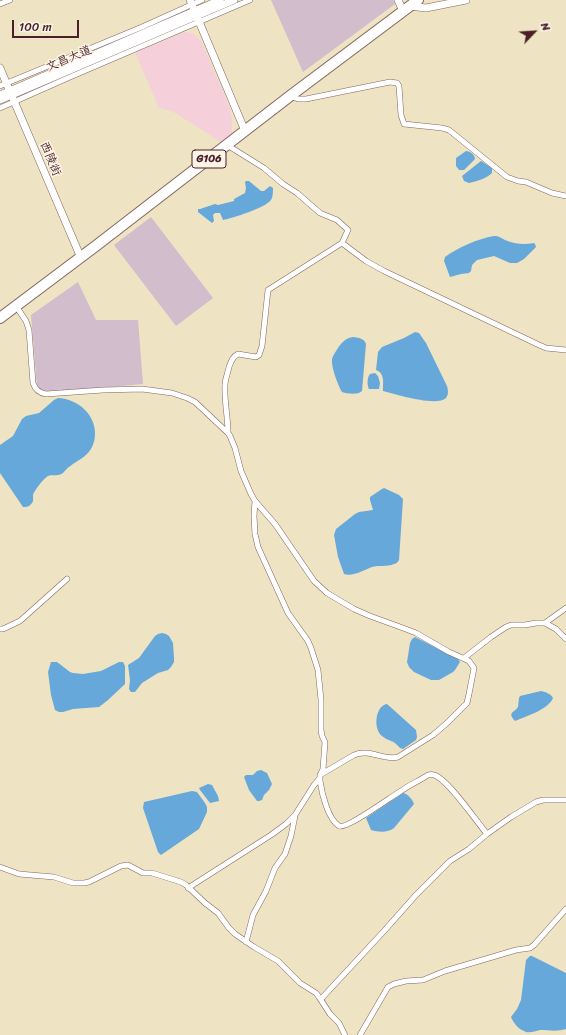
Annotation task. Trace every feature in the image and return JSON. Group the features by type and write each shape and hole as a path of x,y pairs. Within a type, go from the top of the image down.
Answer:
{"highway":[{"name":"G106","path":"0,318 410,6"}],"street":[{"path":"0,4 10,0"},
{"path":"194,11 202,0"},
{"name":"文昌大道","path":"0,95 220,0"},
{"name":"文昌大道","path":"194,11 234,0"},
{"path":"0,108 8,92 194,11 250,0"},
{"path":"398,0 410,6 426,8 466,0"},
{"path":"194,11 244,131"},
{"name":"西陵街","path":"0,68 8,92 80,258"},
{"path":"290,96 306,99 329,93 390,82 397,83 399,86 404,124 449,130 507,177 526,182 552,193 566,196"},
{"name":"文昌大道","path":"0,100 8,92"},
{"path":"227,145 264,168 320,213 337,220 348,230 342,243 268,290 262,346 259,355 256,357 238,354 235,355 226,378 225,390 228,432"},
{"path":"342,243 366,261 384,271 546,348 566,350"},
{"path":"16,306 28,326 34,383 35,387 41,393 142,389 162,391 187,398 195,402 228,432 234,444 243,478 255,501 275,524 314,581 327,592 354,609 410,630 471,663 474,668 467,703 433,735 398,757 392,758 364,753 354,755 320,777"},
{"path":"188,888 286,824 295,815 320,777 323,769 326,742 322,736 321,730 321,700 318,670 312,648 288,613 260,552 255,534 255,501"},
{"path":"0,629 20,621 67,578"},
{"path":"545,623 566,608"},
{"path":"464,658 508,626 545,623 556,629 566,639"},
{"path":"320,777 321,787 330,816 340,826 359,818 401,790 428,775 434,775 445,782 487,834"},
{"path":"321,999 444,866 475,845 487,834 511,817 536,802 543,800 566,800"},
{"path":"246,942 253,914 266,891 275,868 285,854 291,836 295,815"},
{"path":"0,867 19,874 54,877 73,883 84,883 126,864 143,873 152,873 181,882 204,903 218,913 235,934 278,961 300,984 316,993 328,1011 339,1023 345,1035"},
{"path":"360,1035 388,987 391,985 406,981 424,980 445,971 516,950 530,948 566,909"}],"shaded area":[{"path":"271,0 393,0 395,4 303,72"},
{"path":"185,32 194,34 201,41 230,108 232,119 232,138 224,144 172,111 159,108 135,52"},
{"path":"151,217 213,298 176,326 114,245"},
{"path":"78,282 96,320 138,320 143,384 44,393 37,387 31,315"}],"water":[{"path":"466,151 472,154 475,159 464,170 459,170 456,166 456,158"},
{"path":"481,161 492,168 492,173 484,178 469,183 464,181 462,176"},
{"path":"246,181 249,181 261,191 264,191 270,186 273,188 273,196 271,200 256,209 223,220 220,213 215,213 213,215 214,221 212,223 198,212 198,209 234,201 234,199 245,193"},
{"path":"494,236 515,243 534,243 536,247 524,259 517,263 510,263 494,256 477,260 472,265 469,273 450,277 444,261 445,257 468,244"},
{"path":"415,332 419,333 426,343 447,386 448,392 446,398 434,401 425,401 383,391 381,373 376,370 378,352 382,347"},
{"path":"353,337 363,339 366,344 362,391 353,394 342,392 335,376 332,359 341,344 346,339"},
{"path":"375,373 378,376 380,383 379,389 369,389 368,377 370,374"},
{"path":"58,398 73,401 82,407 92,420 95,438 91,449 87,454 68,467 63,473 59,475 49,475 46,477 34,493 32,503 23,507 0,473 0,445 13,436 22,419 26,416 39,413"},
{"path":"384,488 399,495 403,499 399,560 391,565 372,567 355,574 344,574 338,557 334,535 336,529 355,514 373,510 370,497"},
{"path":"162,633 169,636 173,643 174,662 168,670 158,673 142,683 135,692 131,692 129,689 130,680 128,665 139,658 155,636"},
{"path":"415,637 458,659 460,662 455,670 439,680 431,680 414,672 409,667 407,662 410,643"},
{"path":"51,662 57,662 70,672 83,674 101,671 119,662 123,662 125,666 125,684 99,707 73,709 59,712 55,710 51,695 48,672"},
{"path":"541,691 548,693 553,698 551,702 542,709 515,721 511,714 518,707 520,696"},
{"path":"387,704 416,730 416,740 403,749 382,736 377,728 376,723 378,713 383,706"},
{"path":"261,770 267,773 272,784 262,800 257,801 249,790 244,777 246,775 253,775 257,771"},
{"path":"208,784 212,785 219,801 210,803 200,790 199,788"},
{"path":"192,791 197,792 207,807 207,812 199,829 161,855 158,852 143,808 144,802"},
{"path":"403,793 410,797 414,804 394,828 383,832 371,830 366,818"},
{"path":"530,956 566,973 566,1029 556,1031 540,1030 526,1032 516,1025 511,1017 521,1000 526,960"}]}
